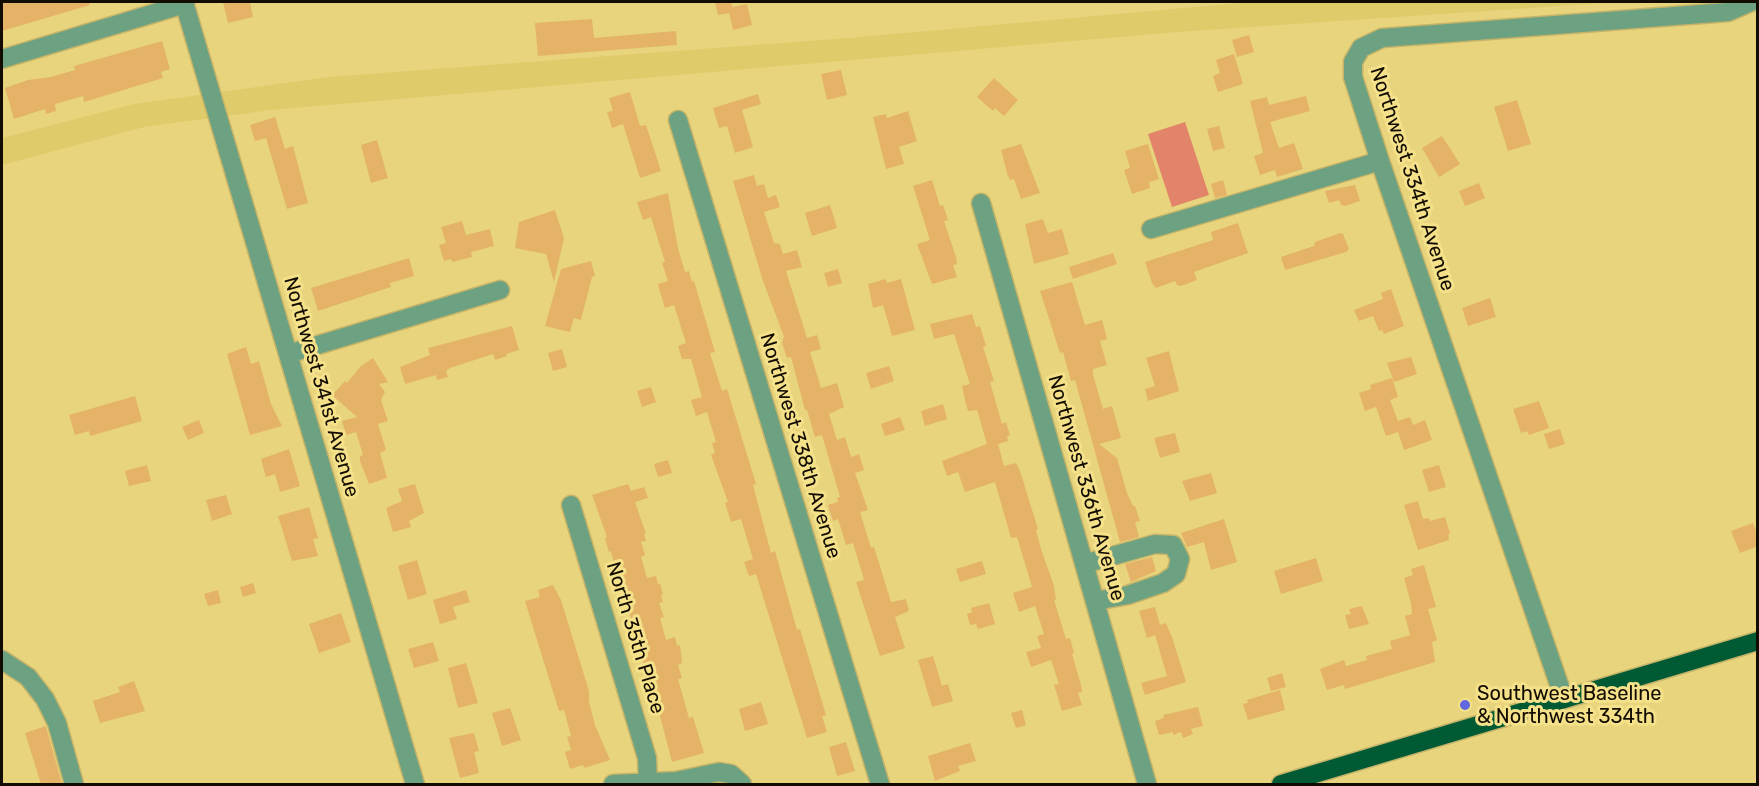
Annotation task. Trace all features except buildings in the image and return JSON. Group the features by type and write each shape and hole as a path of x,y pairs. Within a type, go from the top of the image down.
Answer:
{"highway":[{"path":"1281,784 1758,641"}],"street":[{"name":"Northwest 334th Avenue","path":"1564,699 1380,160 1352,69 1361,48 1382,38 1728,12 1750,2"},
{"path":"2,59 185,3"},
{"name":"Northwest 341st Avenue","path":"185,3 415,784"},
{"name":"Northwest 338th Avenue","path":"678,120 880,784"},
{"path":"1151,229 1380,160"},
{"name":"Northwest 336th Avenue","path":"981,203 1147,784"},
{"path":"288,354 500,290"},
{"name":"North 35th Place","path":"571,505 647,758 648,784"},
{"path":"1084,564 1155,544 1173,545 1180,559 1176,574 1163,583 1128,595 1095,601"},
{"path":"2,660 28,678 45,699 57,723 74,784"},
{"path":"613,784 648,784 687,780 719,772 731,774 742,784"}],"shaded area":[{"path":"1251,2 1618,2 1177,32 271,110 144,127 2,165 2,138 134,104 329,77 849,38"},
{"path":"1185,122 1209,195 1172,207 1148,134"}],"place":[{"name":"Southwest Baseline & Northwest 334th","path":"1465,705"}]}
